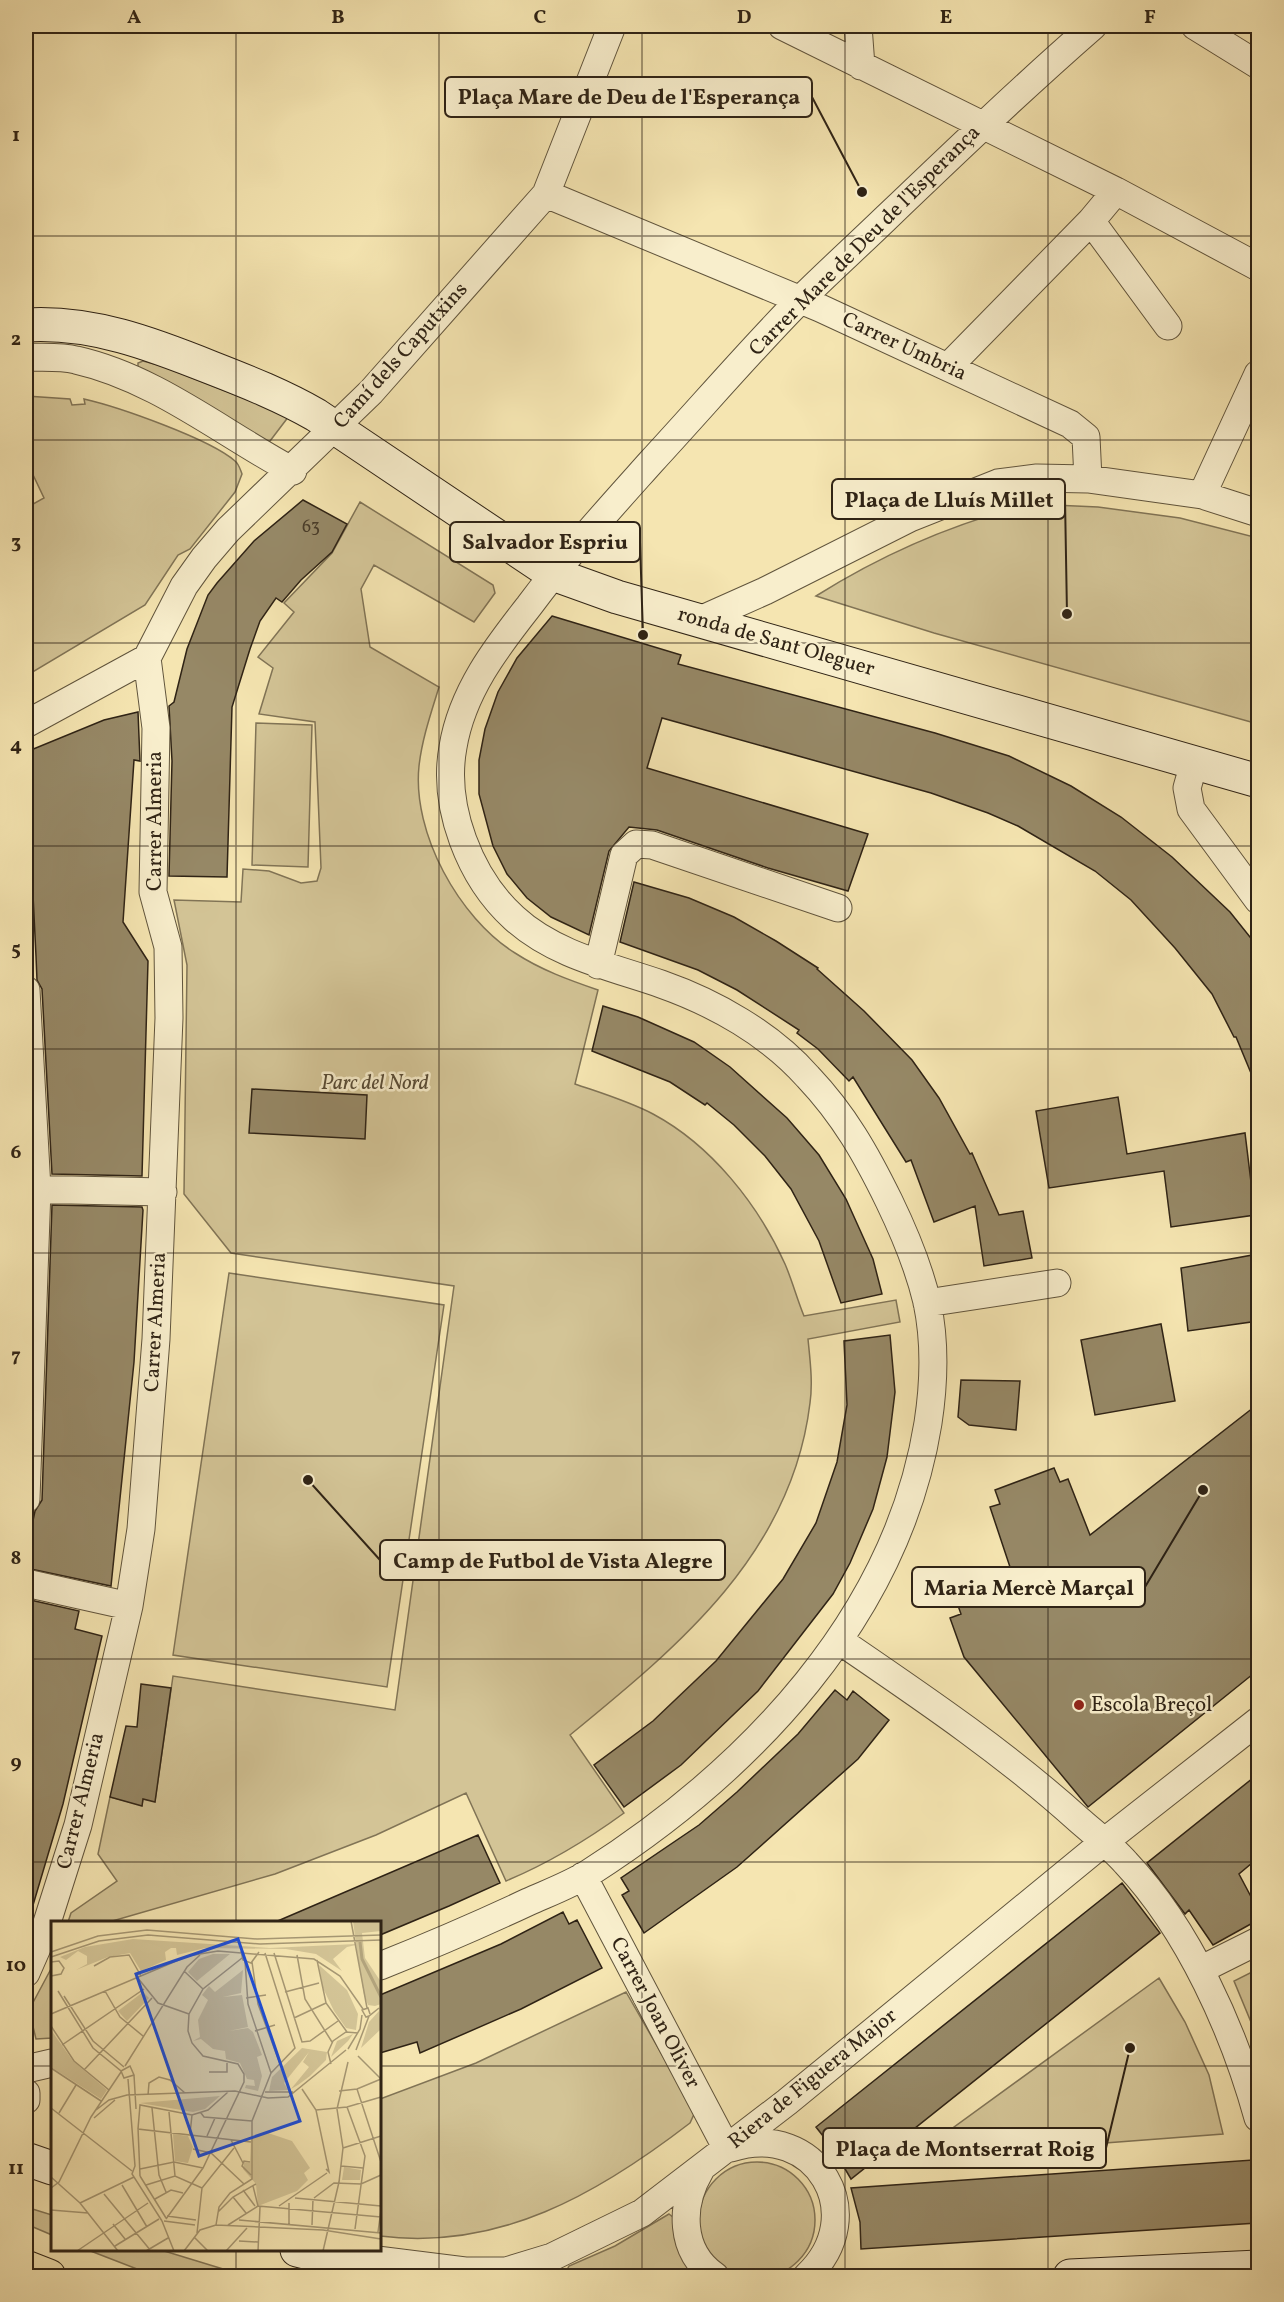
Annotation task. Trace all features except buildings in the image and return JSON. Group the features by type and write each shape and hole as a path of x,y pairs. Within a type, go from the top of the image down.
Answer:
{"highway":[{"path":"26,2267 49,2277"}],"street":[{"name":"Camí dels Caputxins","path":"147,658 184,586 204,558 228,531 293,471 371,392 546,194 612,26"},
{"path":"782,26 1116,191 1258,267"},
{"path":"858,26 861,66"},
{"name":"Carrer Mare de Deu de l'Esperança","path":"381,1966 472,1928 583,1876 702,1790 778,1716 840,1641 864,1602 898,1533 921,1462 931,1402 932,1369 927,1303 901,1226 871,1165 843,1117 802,1070 763,1037 718,1009 665,986 598,965 562,948 517,922 487,888 463,842 453,801 451,751 464,707 488,659 585,535 800,300 982,126 1093,26"},
{"path":"1195,26 1258,65"},
{"path":"948,367 1091,220 1116,191"},
{"name":"Carrer Umbria","path":"546,194 800,300 1071,424 1086,437 1088,480"},
{"path":"1091,220 1168,326"},
{"name":"ronda de Sant Oleguer","path":"26,325 113,332 159,347 279,394 553,574 617,597 1258,782"},
{"path":"26,357 75,360 139,382 169,396 293,471"},
{"path":"1202,495 1258,374"},
{"path":"700,620 765,591 910,518 998,483 1036,478 1088,480 1202,495 1258,513"},
{"path":"26,724 147,658"},
{"name":"Carrer Almeria","path":"26,1973 44,1932 78,1825 129,1606 141,1529 149,1440 163,1192 168,947 153,892 156,728 147,658"},
{"path":"1194,763 1187,788 1191,809 1258,900"},
{"path":"598,965 624,855 636,844 652,845 838,908"},
{"path":"26,990 31,1189 26,1499"},
{"path":"31,1189 163,1192"},
{"path":"927,1303 1057,1283"},
{"path":"26,1583 129,1606"},
{"path":"840,1641 986,1744 1054,1798 1126,1862 1145,1886 1200,1970 1231,2036 1257,2106"},
{"name":"Riera de Figuera Major","path":"307,2251 465,2271 506,2271 552,2257 642,2213 727,2149 1104,1842 1258,1721"},
{"name":"Carrer Joan Oliver","path":"583,1876 727,2149"},
{"path":"1200,1970 1258,1941"},
{"path":"26,2069 51,2063"},
{"path":"26,2093 26,2100"},
{"path":"727,2149 757,2142 789,2147 804,2155 826,2178 836,2211 835,2231 828,2251 807,2277"},
{"path":"26,2159 51,2168"},
{"path":"702,2167 686,2203 687,2236 695,2256 715,2277"},
{"path":"303,2251 401,2277"},
{"path":"1070,2277 1246,2270"}],"green space":[{"path":"143,361 162,366 289,416 270,441 264,442 138,367 138,363"},
{"path":"26,396 70,399 72,405 85,404 84,399 141,416 223,452 236,462 242,474 235,492 190,549 178,555 145,605 26,676 26,508 44,498 26,460"},
{"name":"Parc del Nord","path":"360,502 493,585 495,593 474,622 374,565 361,589 370,647 439,687 422,746 419,792 423,819 443,872 475,918 495,938 535,965 598,990 575,1084 653,1114 694,1142 713,1159 747,1198 774,1242 788,1270 804,1316 896,1300 900,1322 808,1339 811,1395 799,1457 780,1506 755,1550 724,1592 690,1630 570,1735 624,1813 567,1850 506,1881 466,1793 376,1835 275,1874 112,1921 68,1921 71,1913 117,1881 98,1854 110,1797 142,1805 143,1799 155,1801 173,1676 395,1710 454,1286 231,1253 184,1194 187,965 174,900 241,902 243,869 269,871 301,883 317,881 321,868 315,722 259,714 273,668 258,657 294,612 284,603 332,553"},
{"path":"1031,504 1098,507 1180,518 1258,538 1258,724 934,633 816,596 893,553 920,541 974,520"},
{"path":"256,723 312,725 308,867 252,865"},
{"path":"229,1273 444,1305 387,1687 173,1655"},
{"path":"51,1969 51,2038 36,2039 29,2010"},
{"path":"1258,1969 1258,2039 1234,1981"},
{"path":"1159,1978 1185,2022 1209,2075 1223,2134 948,2155 939,2138"},
{"path":"626,1992 695,2112 690,2123 619,2173 545,2212 506,2226 466,2235 424,2238 381,2236 381,2099 476,2063"},
{"path":"757,2162 779,2166 798,2179 811,2198 815,2220 811,2242 798,2261 779,2274 757,2278 735,2274 716,2261 703,2242 699,2220 703,2198 716,2179 735,2166"},
{"path":"26,2207 51,2215 51,2235 26,2224"},
{"path":"669,2214 674,2218 694,2272 692,2276 569,2276 566,2272 569,2266 615,2246"},
{"path":"91,2251 164,2251 246,2276 155,2276"}],"place":[{"name":"Plaça Mare de Deu de l'Esperança","path":"862,192"},
{"name":"Plaça de Lluís Millet","path":"1067,614"},
{"name":"Salvador Espriu","path":"643,635"},
{"name":"Camp de Futbol de Vista Alegre","path":"308,1480"},
{"name":"Maria Mercè Marçal","path":"1203,1490"},
{"name":"Escola Breçol","path":"1079,1705"},
{"name":"Plaça de Montserrat Roig","path":"1130,2048"}]}
